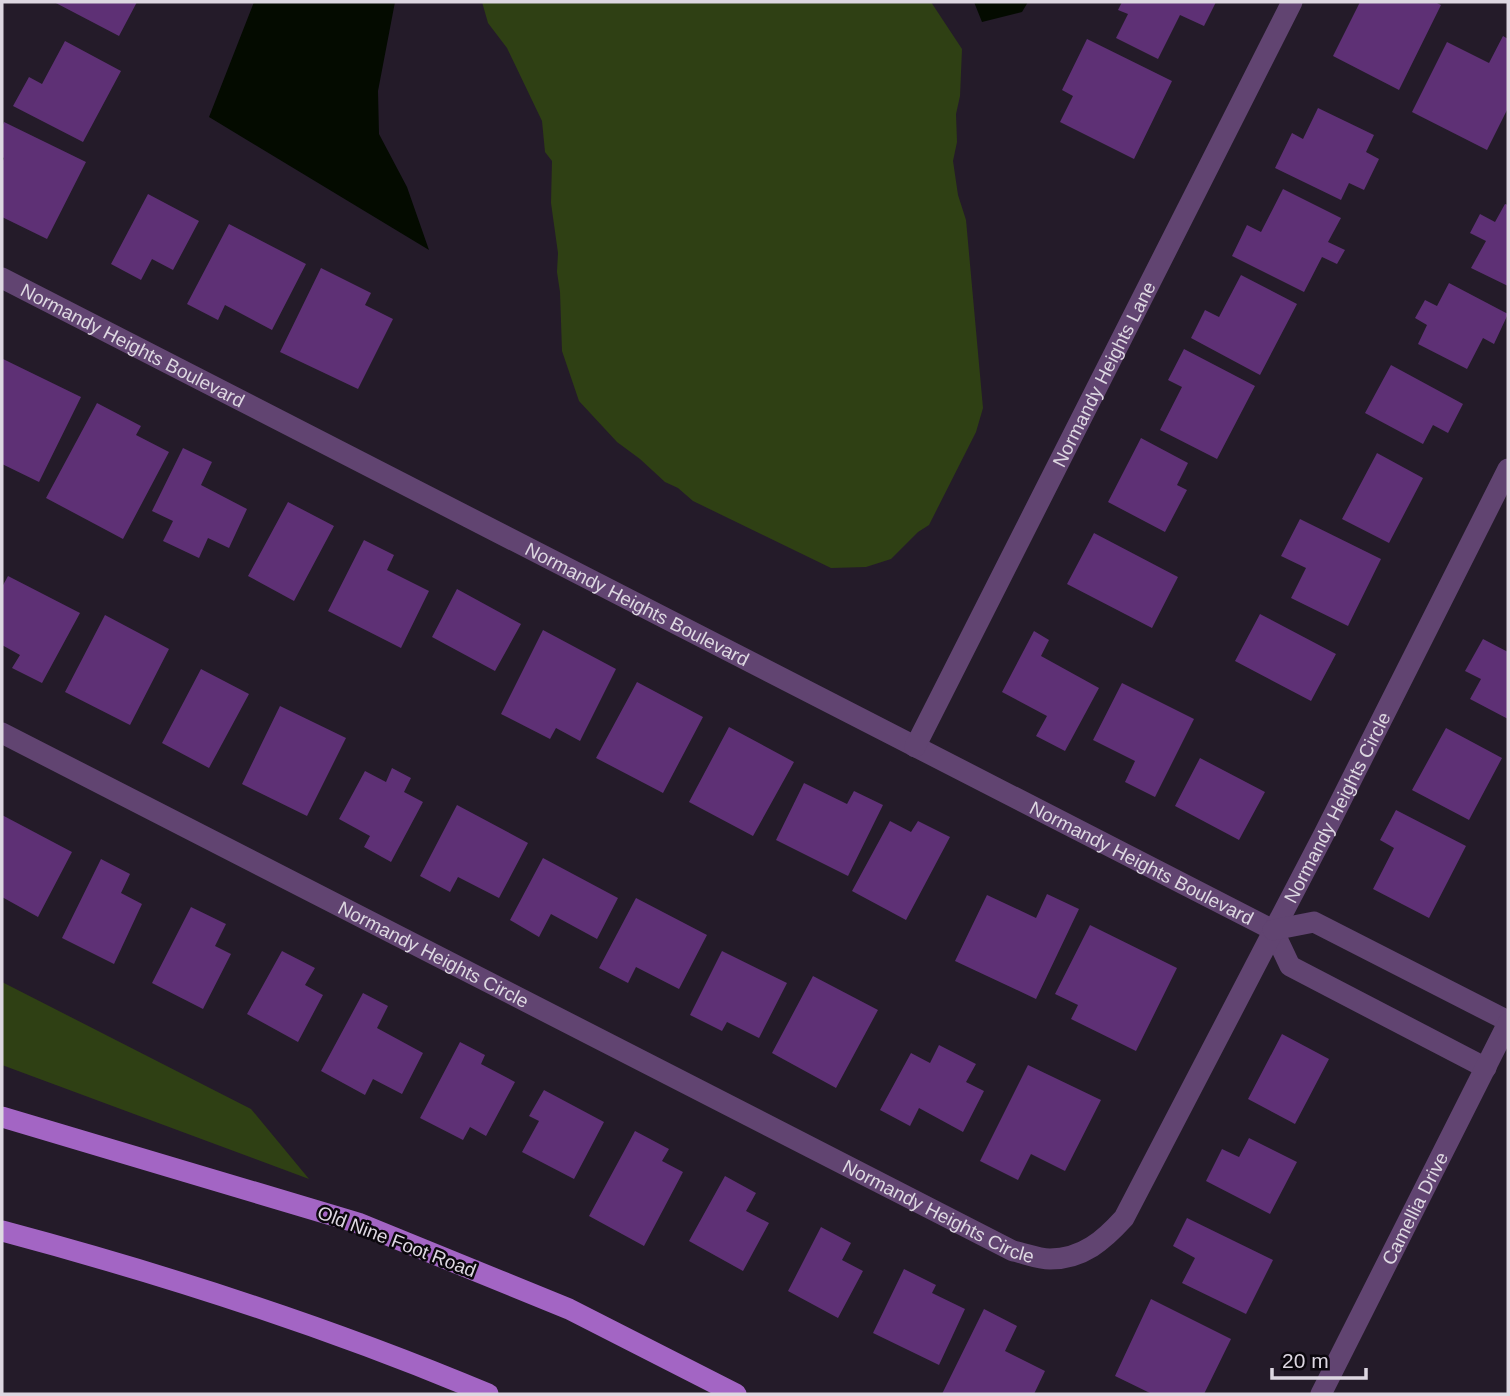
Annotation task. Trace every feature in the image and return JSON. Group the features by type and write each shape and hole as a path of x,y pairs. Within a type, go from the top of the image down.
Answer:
{"main road":[{"name":"Old Nine Foot Road","path":"2,1117 358,1223 569,1309 736,1394"},
{"path":"2,1231 168,1278 261,1308 488,1394"}],"street":[{"name":"Normandy Heights Lane","path":"915,747 1292,2"},
{"name":"Normandy Heights Boulevard","path":"2,278 1273,930 1290,966 1486,1068"},
{"name":"Normandy Heights Circle","path":"2,733 1013,1251 1051,1259 1080,1253 1103,1241 1124,1217 1508,469"},
{"name":"Normandy Heights Boulevard","path":"1273,930 1314,922 1508,1022"},
{"name":"Camellia Drive","path":"1321,1394 1508,1022"}],"green space":[{"path":"482,2 931,2 962,49 960,96 956,114 957,142 953,161 958,195 966,220 983,408 976,432 929,525 918,532 891,559 866,567 831,568 693,501 678,488 665,482 617,442 579,401 562,351 558,253 551,203 552,161 545,152 542,121 507,48 488,23"},
{"path":"2,982 251,1109 309,1179 2,1065"}],"shaded area":[{"path":"254,2 395,2 378,91 379,134 407,187 429,250 209,117"},
{"path":"974,2 1028,2 1022,12 982,22"}],"building":[{"path":"54,2 137,2 119,36"},
{"path":"1122,2 1216,2 1204,26 1180,15 1158,59 1116,38 1128,14 1118,10"},
{"path":"1360,2 1435,2 1441,5 1399,90 1333,56"},
{"path":"1503,36 1508,39 1508,108 1487,150 1412,112 1447,42 1489,63"},
{"path":"1087,39 1172,81 1134,159 1060,122 1073,96 1062,90"},
{"path":"65,41 121,71 83,142 13,106 29,77 42,84"},
{"path":"1318,108 1374,135 1366,152 1379,159 1364,190 1349,183 1341,200 1275,168 1292,133 1303,139"},
{"path":"4,122 86,162 47,239 2,217"},
{"path":"1283,189 1341,218 1328,242 1345,250 1337,264 1322,257 1304,292 1232,256 1247,225 1261,232"},
{"path":"148,194 199,221 173,270 152,259 141,280 111,264"},
{"path":"1505,204 1508,205 1508,286 1471,268 1486,241 1470,233 1480,214 1495,222"},
{"path":"229,224 306,264 272,330 225,305 218,320 187,304"},
{"path":"321,268 371,293 365,305 393,319 358,389 280,352"},
{"path":"1241,275 1297,304 1260,375 1191,338 1205,310 1219,317"},
{"path":"1449,283 1508,314 1494,344 1483,338 1467,369 1418,344 1427,325 1415,318 1425,300 1437,306"},
{"path":"1184,349 1255,386 1217,459 1160,430 1182,387 1168,380"},
{"path":"3,359 81,397 39,482 2,464"},
{"path":"1391,365 1463,404 1448,433 1433,425 1423,444 1365,413"},
{"path":"97,403 141,426 136,435 169,452 123,539 46,498"},
{"path":"1141,438 1188,463 1177,485 1187,490 1165,532 1108,502"},
{"path":"183,448 212,462 201,485 247,509 229,548 208,538 199,558 163,541 173,521 152,511"},
{"path":"1377,453 1423,478 1389,543 1342,519"},
{"path":"288,502 334,526 294,601 248,576"},
{"path":"1300,519 1381,559 1348,626 1291,598 1306,568 1281,556"},
{"path":"1094,533 1178,577 1152,628 1067,584"},
{"path":"364,540 394,555 387,570 429,591 401,648 328,611"},
{"path":"8,576 80,613 42,683 12,668 20,655 2,645 2,587"},
{"path":"457,589 521,624 495,671 432,637"},
{"path":"1260,614 1336,654 1311,701 1235,661"},
{"path":"105,615 169,649 130,725 65,692"},
{"path":"543,630 616,669 580,741 556,728 550,739 501,714"},
{"path":"1034,631 1049,640 1041,656 1099,688 1065,751 1036,736 1047,716 1002,692"},
{"path":"1483,639 1508,652 1508,719 1470,699 1481,679 1465,671"},
{"path":"201,669 249,694 209,768 162,743"},
{"path":"637,682 703,717 663,793 596,758"},
{"path":"1122,683 1194,719 1155,797 1125,782 1135,761 1093,740"},
{"path":"280,706 346,738 307,816 242,784"},
{"path":"729,727 794,762 753,836 689,802"},
{"path":"1446,728 1502,758 1469,820 1412,790"},
{"path":"1200,758 1265,792 1239,840 1175,806"},
{"path":"392,768 411,778 404,792 423,802 391,862 364,847 370,836 339,819 365,771 386,782"},
{"path":"804,783 847,804 854,791 883,805 848,876 776,840"},
{"path":"457,805 528,843 499,898 458,877 450,892 420,876"},
{"path":"1396,810 1466,846 1429,918 1373,889 1394,848 1380,840"},
{"path":"2,815 72,852 38,917 2,897"},
{"path":"890,821 911,832 918,821 950,837 906,920 852,891"},
{"path":"543,858 618,898 597,939 551,914 539,937 510,920"},
{"path":"101,859 130,874 121,893 142,904 114,964 62,938"},
{"path":"1047,894 1079,909 1036,999 955,961 987,895 1036,918"},
{"path":"636,898 707,935 679,989 636,967 628,983 599,968"},
{"path":"191,907 226,924 215,946 231,954 203,1009 152,983"},
{"path":"1090,925 1177,968 1136,1051 1071,1019 1078,1005 1055,994"},
{"path":"282,951 315,968 305,985 323,995 298,1042 247,1014"},
{"path":"722,951 787,983 759,1038 727,1022 722,1031 690,1015"},
{"path":"813,976 878,1010 836,1088 772,1053"},
{"path":"363,993 388,1006 377,1028 423,1053 402,1094 373,1079 365,1095 321,1071"},
{"path":"1282,1034 1329,1059 1295,1124 1248,1099"},
{"path":"460,1042 485,1055 481,1064 515,1082 486,1136 470,1127 463,1140 420,1118"},
{"path":"939,1045 976,1064 966,1082 984,1091 963,1132 919,1108 910,1126 880,1110 911,1053 930,1063"},
{"path":"1028,1065 1101,1100 1065,1171 1031,1154 1018,1180 980,1161"},
{"path":"544,1090 604,1122 574,1179 522,1152 539,1121 529,1116"},
{"path":"635,1131 669,1149 662,1161 683,1172 644,1246 589,1216"},
{"path":"1249,1138 1297,1162 1270,1214 1206,1181 1222,1149 1239,1157"},
{"path":"725,1176 756,1193 746,1211 769,1223 743,1271 689,1241"},
{"path":"1187,1218 1273,1260 1246,1314 1182,1283 1195,1258 1173,1246"},
{"path":"821,1227 851,1243 842,1260 863,1271 838,1318 788,1291"},
{"path":"904,1269 936,1285 932,1293 965,1309 939,1365 873,1333"},
{"path":"1151,1299 1231,1339 1204,1394 1152,1394 1115,1376"},
{"path":"984,1309 1017,1326 1005,1351 1045,1371 1034,1394 942,1394"}]}
